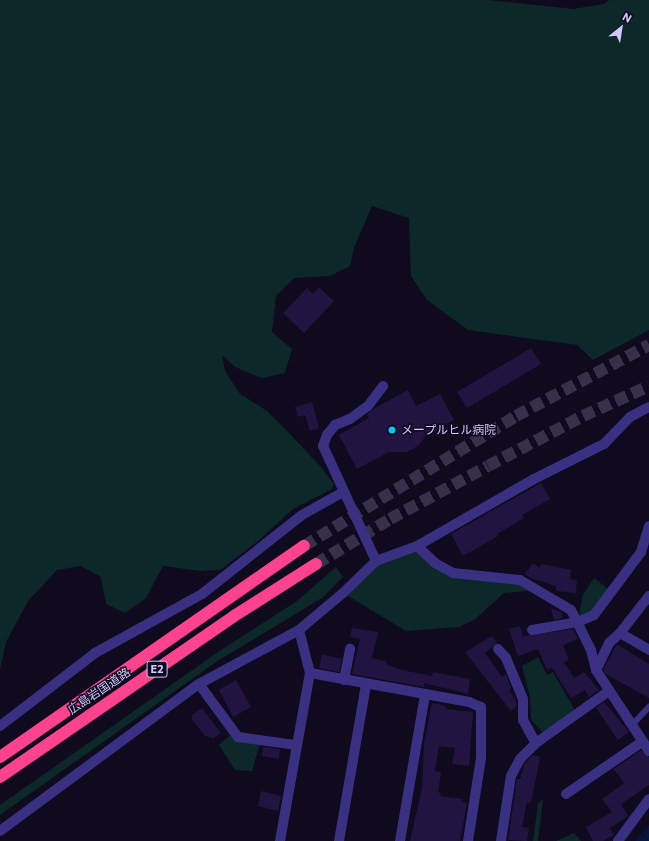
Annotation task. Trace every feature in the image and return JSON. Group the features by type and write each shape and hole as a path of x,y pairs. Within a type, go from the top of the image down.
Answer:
{"highway":[{"name":"広島岩国道路","path":"0,757 304,546"},
{"name":"広島岩国道路","path":"0,777 228,620 316,564"}],"street":[{"path":"376,561 323,446 327,434 335,425 350,419 368,406 383,386"},
{"path":"0,831 198,684 299,630 343,593 376,561 417,546 534,479 604,444 630,417 649,407"},
{"path":"0,726 95,653 202,594 302,515 343,492"},
{"path":"532,630 578,622 594,615 641,552 649,526"},
{"path":"417,546 436,563 453,573 520,580 571,610 591,650 596,670 649,751"},
{"path":"596,670 609,643 620,633 649,596"},
{"path":"280,841 296,745 310,674 299,630"},
{"path":"620,633 649,650"},
{"path":"344,680 350,649"},
{"path":"498,649 506,658 523,699 523,720 536,744"},
{"path":"310,674 469,702 481,707 481,758 468,841"},
{"path":"198,684 238,737 296,745"},
{"path":"339,841 366,684"},
{"path":"501,841 511,776 520,759 536,744 609,691"},
{"path":"400,841 425,695"},
{"path":"566,794 643,741"},
{"path":"618,841 649,799"}],"lane":[{"path":"632,725 649,707"}],"green space":[{"path":"0,0 489,0 573,9 604,4 609,0 649,0 649,330 593,360 577,345 468,330 427,300 411,276 409,218 372,206 354,248 350,266 330,276 294,278 276,296 272,332 292,349 285,373 262,378 235,367 222,355 225,371 240,394 267,411 288,432 320,466 334,484 332,489 293,509 257,542 220,570 201,571 163,566 146,598 125,613 106,604 101,577 81,566 57,570 28,601 6,642 0,670"},
{"path":"417,546 453,573 520,580 538,590 504,593 474,620 459,627 406,631 343,593 376,561"},
{"path":"336,567 343,577 322,598 219,660 0,815 0,805 221,650 297,601"},
{"path":"594,578 612,592 594,615 578,622 583,595"},
{"path":"538,657 547,675 553,672 577,714 546,736 531,720 530,697 522,666"},
{"path":"234,732 261,740 252,771 235,770 219,745"},
{"path":"543,799 538,841 533,841 538,803"},
{"path":"574,833 581,841 556,841"}],"water":[{"path":"649,825 649,841 636,841 638,837"}],"building":[{"path":"319,287 334,301 304,333 283,313 307,288 313,294"},
{"path":"531,348 541,364 467,408 457,392"},
{"path":"408,390 416,406 440,394 454,420 428,433 418,446 407,452 389,452 357,469 339,435 369,418 367,414 375,408"},
{"path":"312,402 319,428 310,431 305,415 298,417 295,407"},
{"path":"541,483 550,499 522,515 524,518 497,534 498,536 463,556 451,534"},
{"path":"533,563 540,568 541,564 571,570 570,579 577,580 576,593 556,591 556,586 531,578 525,574"},
{"path":"551,608 561,612 563,618 554,620"},
{"path":"520,626 523,636 573,629 578,639 563,645 569,660 564,662 574,678 584,672 599,690 589,697 585,690 571,698 552,668 547,670 538,649 518,656 509,629"},
{"path":"352,628 378,632 372,658 386,661 386,664 402,670 432,676 433,672 470,679 468,694 424,683 424,687 352,674 360,639 350,637"},
{"path":"492,636 497,643 485,653 502,677 506,674 511,688 509,690 516,701 516,707 511,711 465,652"},
{"path":"617,644 649,664 649,698 606,674 603,670"},
{"path":"322,654 342,659 339,672 319,668"},
{"path":"236,680 251,707 233,717 219,690"},
{"path":"604,702 629,732 618,740 596,708"},
{"path":"432,703 446,706 446,709 473,712 469,766 452,764 455,748 439,746 435,771 441,772 438,792 441,793 440,796 462,799 462,802 467,803 460,841 410,841 422,788 424,744"},
{"path":"202,708 221,733 214,738 205,736 192,720 192,715"},
{"path":"263,747 280,749 279,759 262,756"},
{"path":"641,750 649,757 649,785 621,804 628,816 610,828 614,835 603,841 593,841 586,827 612,812 602,799 624,783 614,769"},
{"path":"533,755 540,757 531,803 527,802 522,827 529,828 527,841 508,840 517,779 520,779 525,763"},
{"path":"261,791 281,796 278,811 258,806"}],"tunnel":[{"path":"304,546 516,416 649,345"},
{"path":"316,564 390,519 488,466 583,416 649,386"}],"place":[{"name":"メープルヒル病院","path":"392,430"}]}
